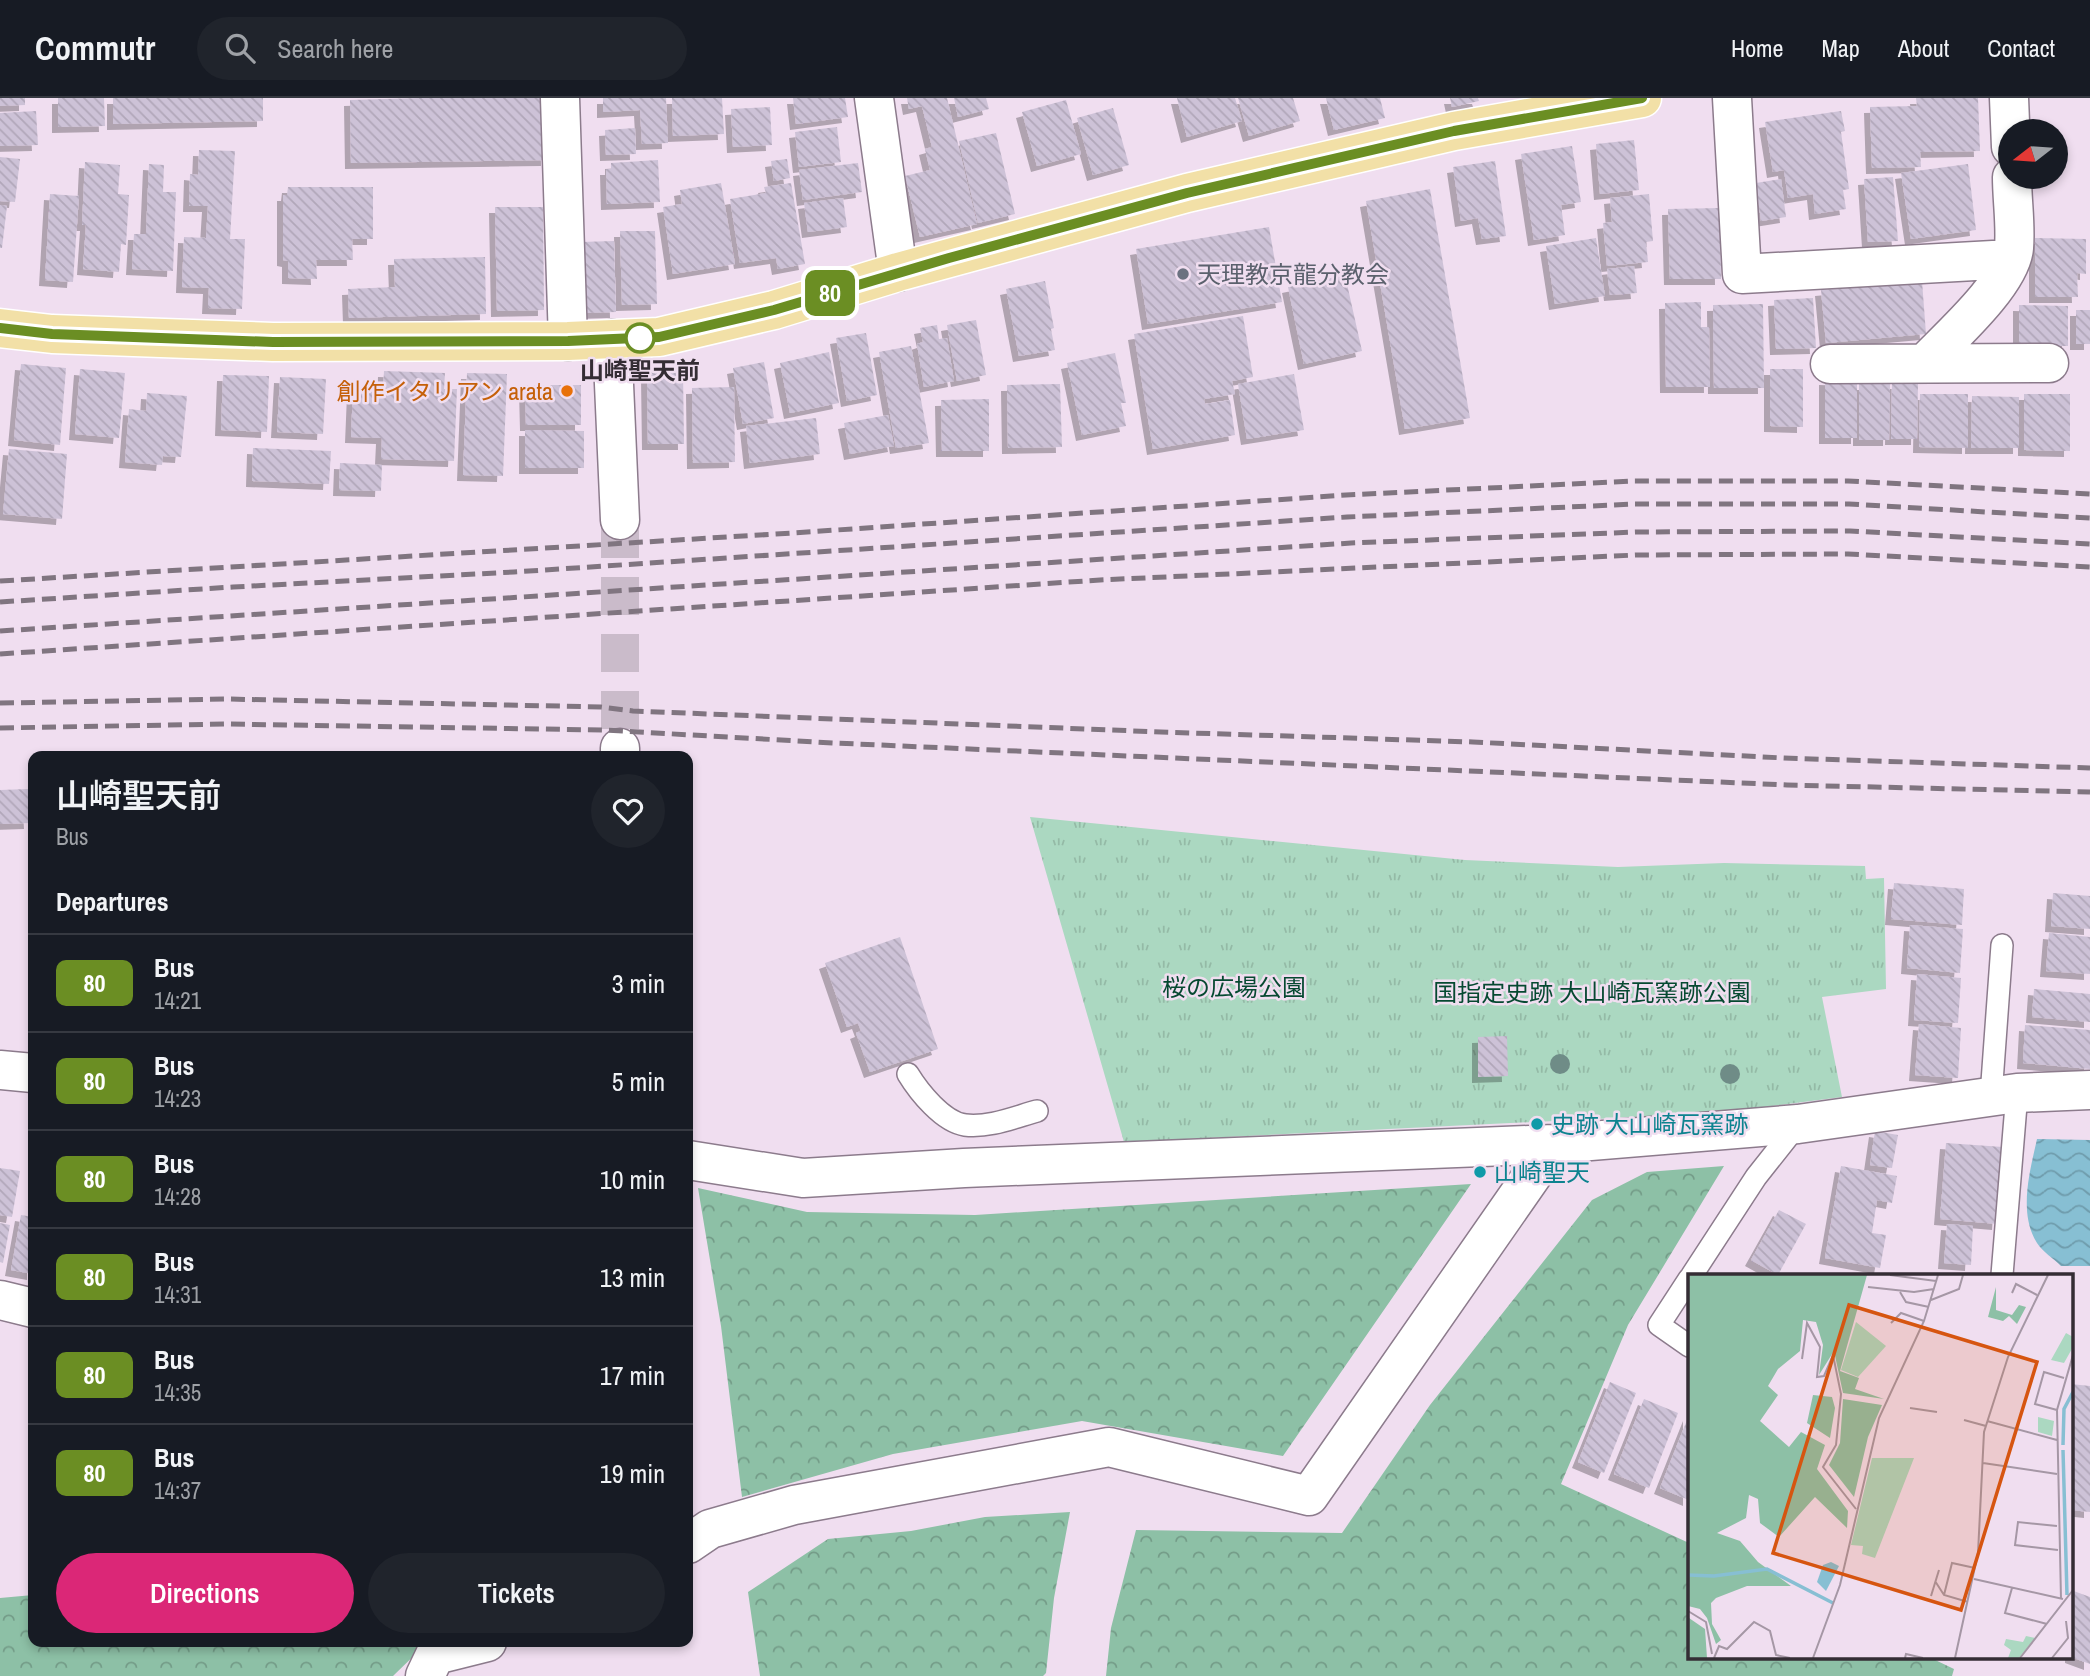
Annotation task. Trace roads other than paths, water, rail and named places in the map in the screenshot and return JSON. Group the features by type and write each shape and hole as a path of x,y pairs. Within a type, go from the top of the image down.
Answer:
{"main road":[{"path":"0,328 52,334 273,342 568,341 659,337 774,310 898,272 1174,197 1454,131 1642,98"}],"street":[{"path":"560,98 568,341"},
{"path":"874,98 898,272"},
{"path":"1732,98 1742,274 2011,259"},
{"path":"2009,98 2010,119"},
{"path":"1925,363 2006,273 2014,249 2012,189"},
{"path":"612,339 620,520"},
{"path":"1830,363 2049,363"},
{"path":"0,1070 28,1073"},
{"path":"693,1161 803,1178 964,1168 1554,1144 1798,1124 2004,1095 2090,1090"},
{"path":"693,1541 710,1529 794,1505 1109,1447 1309,1496 1554,1144"},
{"path":"0,1300 28,1307"},
{"path":"425,1676 435,1655 468,1647"}],"lane":[{"path":"2002,945 2002,1274"},
{"path":"908,1074 919,1093 940,1112 963,1125 992,1123 1037,1111"},
{"path":"1693,1274 1756,1177 1798,1124"},
{"path":"963,1125 964,1168"},
{"path":"1688,1282 1659,1325 1688,1345"}],"water":[{"path":"2037,1139 2090,1140 2090,1266 2061,1266 2039,1246 2031,1231 2027,1192"}],"tunnel":[{"path":"620,520 620,748"}],"railway":[{"path":"0,581 793,533 1346,495 1633,481 1848,481 2090,494"},
{"path":"0,602 514,572 1347,517 1635,504 1849,504 2090,518"},
{"path":"0,631 1351,543 1637,532 1850,531 2090,544"},
{"path":"0,654 1100,580 1636,555 1848,554 2090,567"},
{"path":"0,703 226,699 601,707 633,711 2090,768"},
{"path":"0,728 224,724 603,730 834,743 1787,785 2090,792"}],"place":[{"name":"天理教京龍分教会","path":"1183,274"},
{"name":"山崎聖天前","path":"640,338"},
{"name":"創作イタリアン arata","path":"567,391"},
{"name":"史跡 大山崎瓦窯跡","path":"1537,1124"},
{"name":"山崎聖天","path":"1480,1172"}],"park label":[{"name":"桜の広場公園","path":"1234,987"},
{"name":"国指定史跡 大山崎瓦窯跡公園","path":"1592,992"}]}
